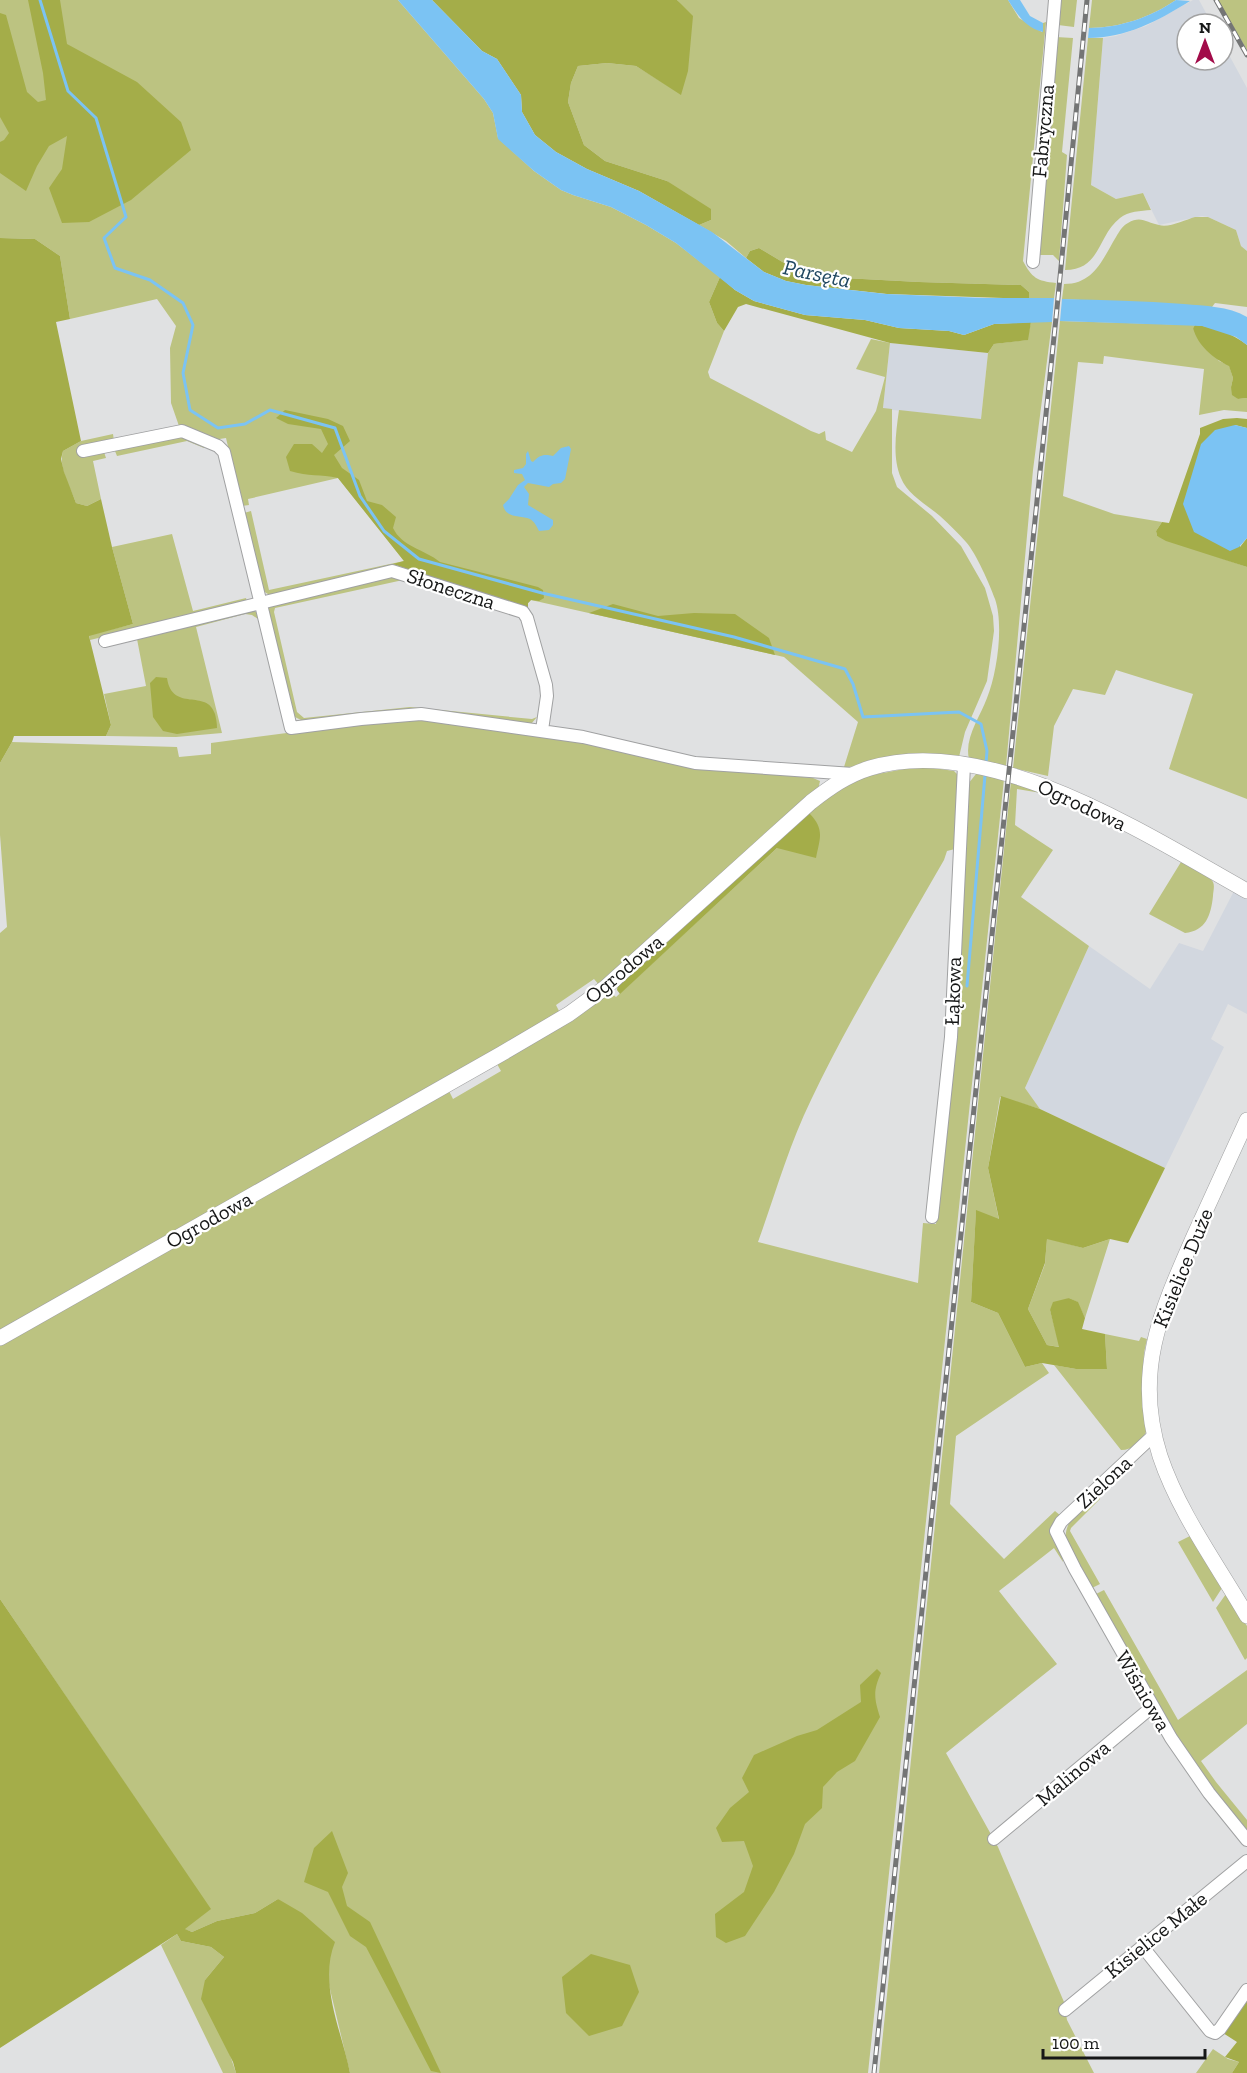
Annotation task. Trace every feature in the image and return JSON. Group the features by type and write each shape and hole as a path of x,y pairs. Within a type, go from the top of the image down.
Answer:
{"street":[{"name":"Fabryczna","path":"1033,262 1055,0"},
{"path":"83,451 182,431 218,446 224,452 291,728 421,714 542,730 608,742 695,763 853,774"},
{"name":"Słoneczna","path":"105,641 392,571 523,612 527,618 546,685 547,696 542,730"},
{"name":"Ogrodowa","path":"0,1338 569,1014 606,987 811,802 853,774 876,766 925,761 964,765 1015,776 1077,800 1247,891"},
{"name":"Łąkowa","path":"932,1217 951,1037 964,765"},
{"name":"Kisielice Duże","path":"1247,1120 1170,1289 1152,1350 1149,1376 1150,1410 1164,1467 1179,1499 1247,1616"},
{"name":"Zielona","path":"1056,1531 1061,1522 1155,1434"},
{"name":"Wiśniowa","path":"1056,1531 1152,1707 1187,1762 1247,1840"},
{"name":"Malinowa","path":"994,1839 1152,1707"},
{"name":"Kisielice Małe","path":"1065,2010 1247,1861"},
{"path":"1142,1946 1210,2031 1215,2033 1220,2029 1247,1990"}],"shaded area":[{"path":"1193,0 1199,0 1206,12 1175,12 1175,72 1235,72 1235,66 1247,88 1247,251 1241,246 1236,230 1208,217 1202,216 1159,225 1143,193 1116,199 1091,185 1103,38 1146,26"},
{"path":"890,343 988,353 981,419 883,409"},
{"path":"1234,891 1247,898 1247,1014 1228,1004 1211,1039 1224,1047 1165,1168 1040,1109 1025,1088 1089,946 1150,989 1179,943 1203,951"}],"green space":[{"path":"0,0 398,0 484,99 493,113 498,138 534,171 561,190 611,207 646,225 676,243 720,277 709,302 717,323 724,331 708,372 710,378 811,431 819,434 825,431 826,440 852,452 876,411 885,377 856,369 871,339 890,343 883,408 892,409 892,473 897,487 932,516 961,546 985,588 993,616 994,631 987,681 965,732 959,757 900,756 844,767 858,722 784,657 531,600 528,603 528,610 396,565 272,594 263,591 244,513 251,511 269,590 404,561 338,478 248,499 249,505 242,506 226,438 213,440 179,426 171,403 170,348 176,326 157,299 70,319 60,256 35,239 0,238"},
{"path":"28,0 60,0 67,44 137,82 181,122 191,150 131,200 89,222 62,223 49,188 62,169 67,136 49,146 26,191 0,173 0,142 9,133 0,117 0,13 6,15 27,92 38,102 46,100 43,73"},
{"path":"432,0 677,0 693,16 688,71 681,95 636,66 607,63 578,66 571,83 568,102 584,145 605,161 667,181 711,209 711,220 699,225 639,191 587,169 556,152 535,135 522,112 521,95 497,59 482,51"},
{"path":"677,0 1008,0 1019,18 1042,32 1043,23 1046,22 1023,261 1036,278 1056,283 1054,298 1029,299 1029,292 1021,285 806,276 759,248 750,251 746,258 726,241 699,225 711,220 667,181 605,161 584,145 568,102 571,83 578,66 607,63 636,66 681,94 682,6"},
{"path":"1060,0 1077,0 1074,27 1058,25"},
{"path":"1092,0 1176,0 1156,12 1135,20 1112,26 1089,28"},
{"path":"1218,0 1247,0 1247,50 1235,30 1235,12 1225,12"},
{"path":"1056,37 1073,38 1062,152 1067,155 1059,261 1053,255 1040,255"},
{"path":"1088,38 1103,38 1091,185 1116,199 1143,193 1151,210 1123,216 1113,225 1086,264 1077,269 1065,270"},
{"path":"1195,217 1208,217 1236,230 1241,246 1247,251 1247,307 1215,303 1212,307 1062,299 1064,284 1083,280 1090,275 1126,224 1140,220 1167,225"},
{"path":"0,238 35,239 60,256 70,319 56,322 81,441 63,451 61,459 76,503 87,506 101,499 133,624 89,636 111,725 106,736 14,736 0,763"},
{"path":"759,248 806,276 1021,285 1029,292 1029,299 887,294 806,285 786,281 764,272 746,258 750,251"},
{"path":"720,277 735,290 754,301 805,315 865,320 899,328 949,331 964,335 994,324 1031,322 1028,340 994,344 988,353 890,343 746,304 738,307 724,331 717,323 709,302"},
{"path":"1060,321 1195,325 1193,328 1219,361 1229,365 1233,378 1231,387 1238,399 1247,398 1247,412 1224,410 1199,415 1204,369 1104,356 1103,364 1078,362 1063,496 1114,514 1162,522 1156,531 1157,536 1247,567 1247,799 1169,769 1193,694 1116,670 1105,695 1073,689 1054,726 1048,776 1013,768"},
{"path":"1031,322 1052,322 1033,470 1006,766 969,759 968,751 971,735 994,676 999,635 995,599 970,547 904,484 896,462 896,436 899,410 981,419 988,353 994,344 1027,340"},
{"path":"1195,325 1222,331 1247,345 1247,398 1238,399 1232,395 1233,378 1229,366 1202,346 1193,328"},
{"path":"285,410 328,419 343,426 350,441 334,455 342,468 359,480 367,501 382,505 396,517 393,528 402,540 440,562 538,587 543,590 544,598 539,601 531,600 528,603 528,610 393,564 404,561 338,478 290,471 286,457 294,444 312,444 322,453 328,444 321,429 288,424 276,418"},
{"path":"1223,419 1247,419 1247,428 1235,425 1240,547 1247,538 1247,567 1166,541 1157,536 1156,531 1162,522 1169,523 1200,434 1200,428"},
{"path":"113,434 114,441 104,452 106,458 93,461 101,499 87,506 76,503 63,471 63,451 81,441"},
{"path":"180,435 205,445 204,448 187,441 117,456 115,451 118,448"},
{"path":"172,534 193,611 246,598 247,602 90,640 89,635 133,624 112,547"},
{"path":"393,576 403,580 275,608 274,612 297,712 304,718 410,707 532,719 537,717 531,724 438,711 305,722 295,717 268,608 271,605"},
{"path":"613,604 658,616 694,613 735,614 769,638 775,655 589,613"},
{"path":"252,609 256,612 258,619 245,614 196,627 222,733 176,737 106,736 111,725 104,694 146,686 137,639"},
{"path":"156,677 167,678 170,689 175,695 205,702 211,706 217,728 177,734 163,731 153,717 150,683"},
{"path":"421,720 571,739 696,767 813,778 820,781 818,790 600,986 594,979 556,1005 560,1013 0,1332 0,933 7,927 0,835 0,763 12,742 177,747 179,757 211,754 211,743 356,724"},
{"path":"920,766 954,771 960,777 955,849 947,851 826,1069 796,1135 758,1242 918,1283 923,1223 936,1224 956,1034 968,784 976,774 1004,779 868,2073 350,2073 329,1985 329,1957 278,1899 255,1913 217,1921 192,1932 184,1929 210,1909 0,1599 0,1346 449,1091 453,1099 501,1071 497,1064 611,993 616,997 777,848 809,813 835,790 862,777"},
{"path":"1011,781 1053,795 1017,789 1015,825 1053,850 1021,897 1089,946 1025,1088 1040,1109 1000,1097 988,1168 999,1220 976,1211 971,1302 998,1313 1025,1367 1042,1363 1049,1373 956,1436 950,1504 1004,1559 1055,1511 1061,1516 1052,1532 1052,1537 1062,1554 1063,1562 1054,1548 999,1591 1057,1664 946,1753 998,1847 1064,2002 1067,2020 1094,2073 879,2073"},
{"path":"809,813 817,824 820,834 816,858 777,848 620,994 617,990 618,984"},
{"path":"1181,862 1208,876 1214,885 1211,910 1206,921 1198,929 1185,933 1149,914"},
{"path":"1001,1096 1040,1109 1165,1168 1128,1243 1110,1239 1083,1248 1047,1239 1045,1263 1028,1309 1047,1345 1059,1347 1050,1310 1053,1302 1069,1298 1078,1302 1085,1318 1082,1329 1105,1334 1107,1369 1076,1369 1042,1363 1025,1367 998,1313 971,1302 976,1210 999,1219 988,1168"},
{"path":"1047,1238 1083,1248 1110,1239 1085,1318 1077,1302 1069,1298 1050,1310 1060,1347 1047,1345 1028,1309 1045,1264"},
{"path":"1105,1334 1139,1341 1141,1337 1147,1339 1144,1353 1142,1399 1146,1432 1136,1445 1125,1450 1121,1450 1054,1365 1076,1369 1107,1369"},
{"path":"1096,1494 1100,1499 1070,1531 1100,1584 1092,1588 1066,1541 1066,1534 1070,1521"},
{"path":"1190,1536 1222,1588 1213,1602 1178,1542"},
{"path":"1104,1590 1178,1720 1247,1670 1247,1724 1201,1761 1247,1820 1247,1834 1174,1736 1096,1594"},
{"path":"1226,1594 1247,1626 1247,1658 1245,1660 1216,1608"},
{"path":"0,1599 211,1909 185,1929 192,1932 217,1921 255,1913 278,1899 302,1913 335,1942 330,1958 330,1991 350,2073 236,2073 233,2062 201,1999 205,1980 224,1957 211,1947 181,1941 177,1934 0,2048"},
{"path":"877,1669 881,1673 875,1695 880,1717 855,1761 837,1772 823,1787 822,1808 805,1824 794,1854 774,1892 745,1936 726,1943 716,1937 715,1914 744,1892 753,1866 744,1841 722,1842 716,1828 730,1808 749,1792 742,1778 754,1755 817,1730 861,1702 860,1685"},
{"path":"332,1831 348,1873 342,1887 347,1906 370,1922 441,2073 431,2071 366,1947 350,1936 328,1892 304,1882 314,1848"},
{"path":"177,1934 181,1941 211,1947 224,1957 205,1980 236,2073 223,2073 161,1945"},
{"path":"591,1954 630,1965 639,1992 622,2026 589,2036 566,2013 562,1977"},
{"path":"1247,1997 1247,2073 1232,2073 1239,2062 1225,2057 1237,2042 1223,2033"},
{"path":"1213,2049 1228,2059 1239,2062 1232,2073 1196,2073"}],"water":[{"path":"398,0 432,0 482,51 497,59 521,95 522,112 535,135 556,152 587,169 639,191 712,232 764,272 786,281 806,285 886,294 1054,298 1052,322 994,324 964,335 949,331 899,328 865,320 805,315 754,301 735,290 676,243 646,225 611,207 561,190 534,171 498,139 493,113 484,99"},
{"path":"1008,0 1020,0 1030,16 1043,23 1043,32 1026,24"},
{"path":"1176,0 1190,1 1129,32 1088,38 1089,28 1112,26 1135,20 1156,12"},
{"path":"1062,299 1169,303 1224,309 1247,317 1247,345 1236,337 1202,326 1060,321"},
{"path":"1235,425 1247,428 1247,538 1239,547 1230,551 1194,532 1183,504 1201,444 1215,430"},
{"path":"569,446 571,449 565,479 561,483 549,487 528,483 524,487 529,494 528,505 553,520 553,525 549,530 539,531 530,519 507,513 503,505 518,485 525,480 522,474 514,473 514,470 523,468 526,464 528,451 533,462 542,456 553,456 561,448"}],"waterway":[{"path":"40,0 68,91 96,118 126,217 104,238 115,268 150,280 183,303 193,325 183,373 190,410 218,428 245,424 270,410 335,428 360,496 384,531 419,559 542,593 734,637 845,669 853,684 863,717 959,712 981,724 987,751 986,763"},
{"path":"967,986 985,775"}],"railway":[{"path":"874,2073 1087,0"},
{"path":"1216,0 1247,55"}],"water label":[{"name":"Parsęta","path":"817,273"}]}
